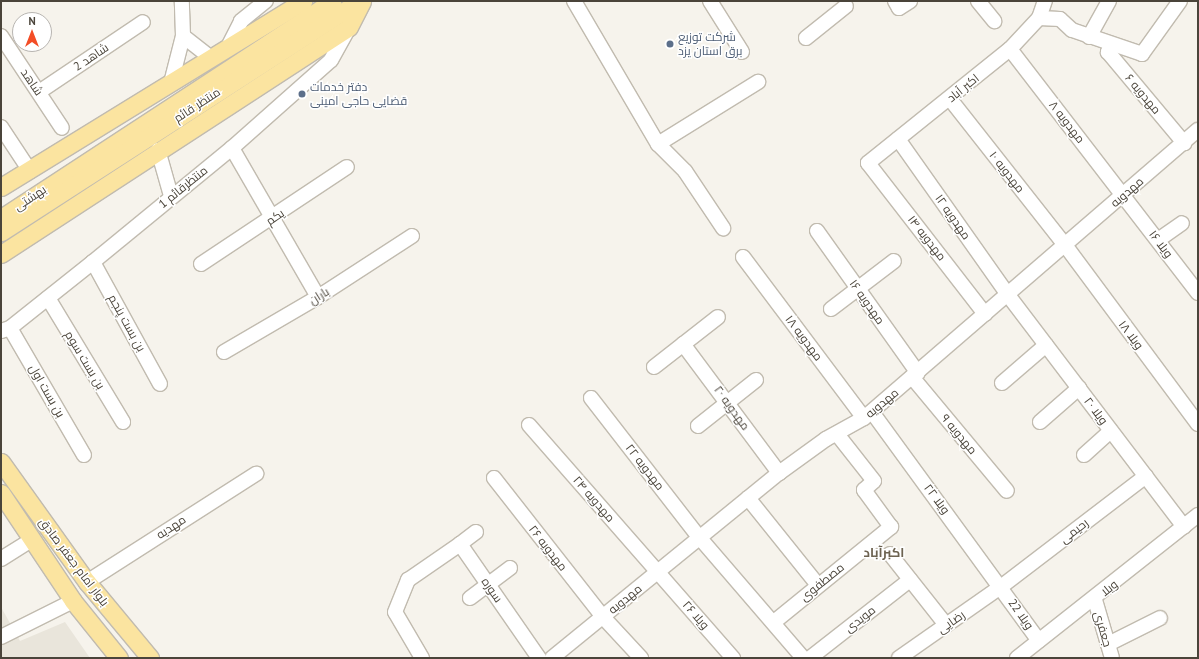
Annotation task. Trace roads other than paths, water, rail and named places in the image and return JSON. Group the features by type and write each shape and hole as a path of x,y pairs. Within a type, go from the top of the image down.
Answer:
{"main road":[{"path":"2,185 30,171 303,1"},
{"name":"منتظر قائم","path":"59,178 332,1"},
{"path":"2,245 21,239 349,27 361,1"},
{"name":"منتظر قائم","path":"35,211 361,1"},
{"name":"بهشتی","path":"1,218 59,178"},
{"name":"بهشتی","path":"2,245 35,211"},
{"name":"بلوار امام جعفر صادق","path":"1,462 87,582 150,658"},
{"name":"بلوار امام جعفر صادق","path":"1,493 73,601 119,658"}],"street":[{"path":"171,83 183,36 182,1"},
{"path":"228,47 241,21 266,1"},
{"path":"574,1 658,144 685,171 723,228"},
{"path":"710,1 742,52"},
{"path":"895,1 900,8 910,1"},
{"path":"978,1 994,21"},
{"name":"اکبر آباد","path":"868,163 950,99 1010,49 1039,18 1045,1"},
{"path":"1089,37 1109,1"},
{"path":"1039,18 1060,20 1072,30 1142,54 1180,1"},
{"path":"806,38 847,3"},
{"name":"شاهد 2","path":"39,92 143,22"},
{"name":"منتظرقائم 1","path":"6,329 93,262 170,196 232,148 330,60 349,27"},
{"name":"شاهد","path":"1,36 62,128"},
{"path":"183,36 211,58"},
{"name":"مهدویه ۶","path":"1111,44 1108,52 1184,143"},
{"name":"مهدویه ۸","path":"1010,49 1124,194"},
{"path":"658,144 758,82"},
{"name":"مهدویه ۱۰","path":"950,99 1065,245"},
{"path":"1,127 30,171"},
{"name":"مهدویه","path":"552,658 658,573 699,536 779,473 868,415 1198,130"},
{"name":"مهدویه ۱۲","path":"898,139 1008,295"},
{"path":"232,148 318,297"},
{"path":"158,150 170,196"},
{"name":"مهدویه ۱۴","path":"868,163 986,314"},
{"name":"یکم","path":"200,264 273,219 347,167"},
{"name":"ویلا ۱۶","path":"1124,194 1198,293"},
{"path":"1158,240 1182,223"},
{"name":"مهدویه ۱۶","path":"817,231 858,288 915,375"},
{"name":"باران","path":"224,352 318,297 412,236"},
{"name":"ویلا ۱۸","path":"1065,245 1198,424"},
{"name":"مهدویه ۱۸","path":"743,257 868,415"},
{"path":"831,309 894,261"},
{"name":"بن بست پنجم","path":"93,262 160,384"},
{"name":"ویلا ۲۰","path":"1008,295 1184,527"},
{"name":"بن بست سوم","path":"48,298 122,422"},
{"path":"654,367 718,317"},
{"name":"بن بست اول","path":"6,329 84,455"},
{"name":"مهدویه ۲۰","path":"683,344 728,402 779,473"},
{"path":"1002,383 1046,345"},
{"name":"مهدویه ۹","path":"915,375 1007,491"},
{"path":"698,426 756,380"},
{"path":"1040,422 1079,388"},
{"name":"مهدویه ۲۲","path":"591,398 699,536"},
{"name":"ویلا ۲۲","path":"868,415 1002,586"},
{"name":"مهدویه ۲۴","path":"529,425 658,573"},
{"path":"1084,455 1111,431"},
{"name":"مصطفوی","path":"774,622 891,527 864,490 874,481 837,434"},
{"name":"مهديه","path":"87,582 256,474"},
{"name":"رحیمی","path":"1002,586 1146,476"},
{"name":"مهدویه ۲۶","path":"494,478 603,617 641,658"},
{"path":"748,498 818,585"},
{"name":"ویلا","path":"1017,658 1094,600 1198,515"},
{"path":"422,658 394,612 408,580 476,532"},
{"path":"699,536 774,622 803,658"},
{"path":"1,559 32,540"},
{"name":"سوره","path":"460,544 539,658"},
{"path":"890,554 946,625"},
{"path":"470,598 510,568"},
{"name":"ویلا ۲۶","path":"658,573 733,658"},
{"name":"مویدی","path":"810,658 910,580"},
{"name":"رضایی","path":"899,658 1002,586"},
{"name":"ویلا 22","path":"1002,586 1039,641"},
{"name":"جعفری","path":"1094,600 1112,658"},
{"path":"1,636 73,601"},
{"path":"1108,644 1160,618"}],"place":[{"name":"شرکت توزیع برق استان یزد","path":"670,44"},
{"name":"دفتر خدمات قضایی حاجی امینی","path":"302,94"}],"district":[{"name":"اکبرآباد","path":"884,553"}]}
